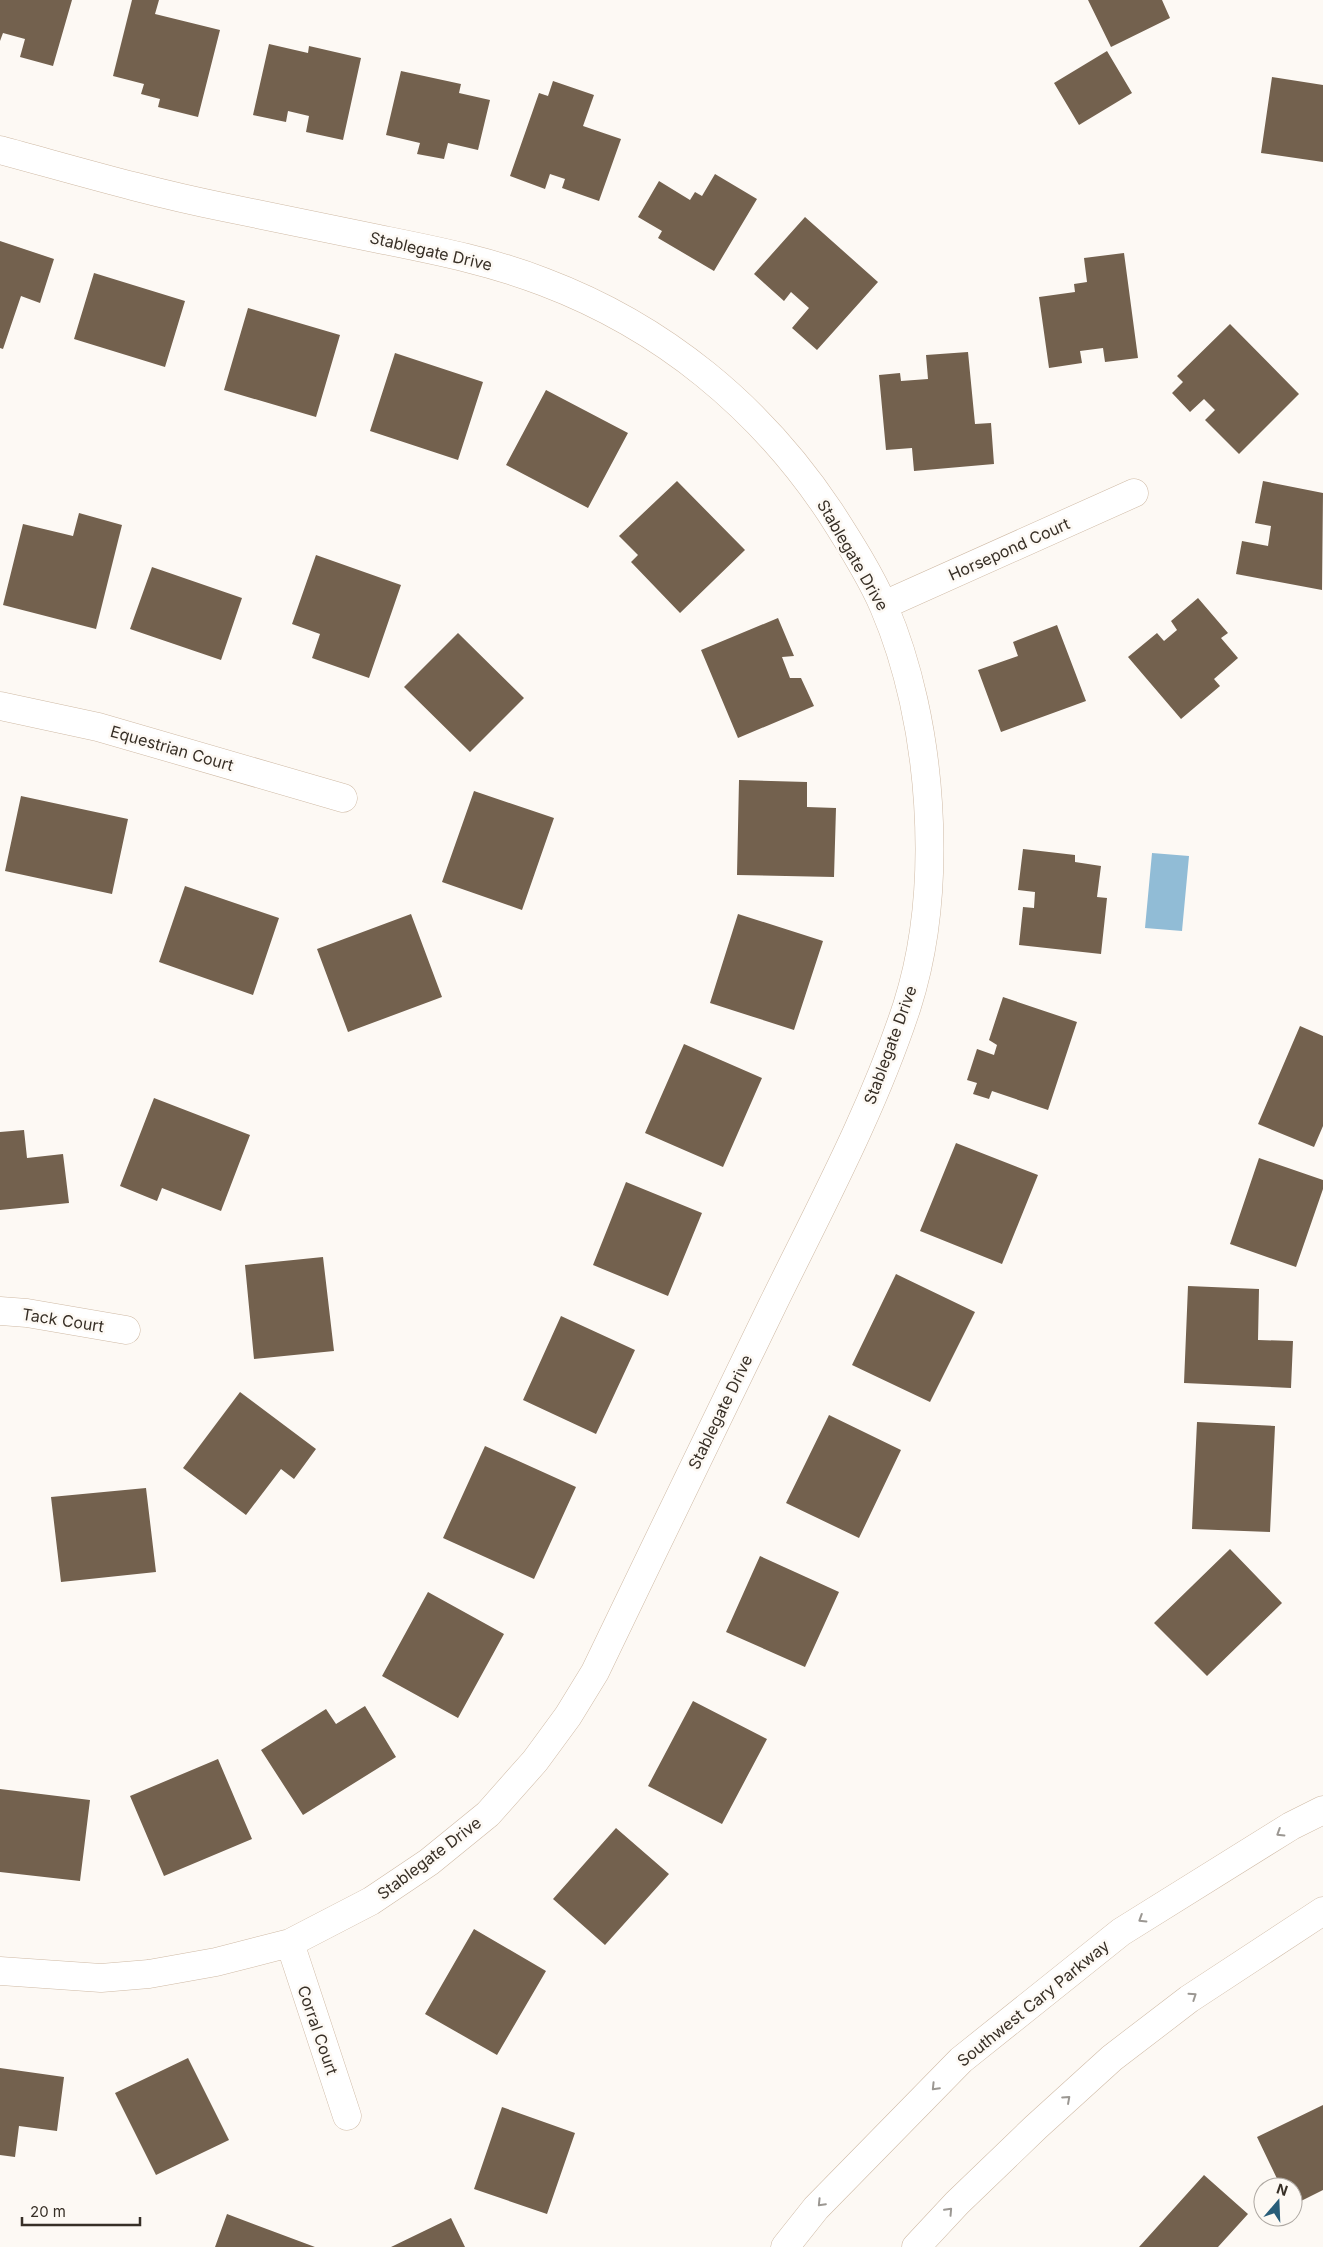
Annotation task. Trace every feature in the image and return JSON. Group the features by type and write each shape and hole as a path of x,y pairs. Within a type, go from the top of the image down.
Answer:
{"street":[{"name":"Stablegate Drive","path":"0,150 208,204 471,257 546,282 622,317 670,346 710,376 787,453 840,528 884,605 904,664 917,722 930,828 929,885 921,944 909,1000 870,1104 595,1672 568,1716 535,1761 488,1814 429,1862 371,1900 290,1943 216,1962 149,1974 100,1978 0,1971"},
{"name":"Horsepond Court","path":"884,605 1134,493"},
{"name":"Equestrian Court","path":"0,706 98,727 343,798"},
{"name":"Tack Court","path":"0,1311 27,1313 126,1330"},
{"name":"Southwest Cary Parkway","path":"785,2247 816,2208 961,2060 1121,1932 1291,1826 1323,1810"},
{"path":"916,2247 957,2203 1036,2127 1112,2058 1189,1999 1323,1911"},
{"name":"Corral Court","path":"290,1943 347,2116"}],"water":[{"path":"1152,853 1189,856 1182,931 1145,928"}],"building":[{"path":"0,0 72,0 53,66 20,57 25,39 3,33 0,41"},
{"path":"132,0 159,0 155,14 220,30 198,117 158,107 160,99 141,94 144,84 113,76"},
{"path":"1088,0 1162,0 1170,18 1111,47"},
{"path":"269,44 308,53 309,46 361,58 343,140 306,132 309,116 288,111 286,122 253,115"},
{"path":"1107,51 1132,93 1079,125 1054,83"},
{"path":"401,71 461,84 459,93 490,100 478,150 448,143 444,159 417,154 420,143 386,135"},
{"path":"1272,77 1323,85 1323,162 1261,153"},
{"path":"553,81 594,95 583,126 621,139 599,201 562,188 565,179 550,174 545,189 510,176 539,93 548,96"},
{"path":"715,174 757,199 714,271 658,238 662,231 638,217 659,181 690,200 695,192 702,196"},
{"path":"805,217 878,282 817,350 792,328 809,308 791,292 784,301 754,274"},
{"path":"0,241 54,259 40,303 21,296 3,349 0,348"},
{"path":"1124,253 1138,358 1105,362 1103,348 1080,351 1082,363 1049,368 1039,297 1075,292 1074,284 1087,282 1084,258"},
{"path":"94,273 185,301 165,367 74,339"},
{"path":"248,308 340,335 316,417 224,390"},
{"path":"1230,324 1299,394 1239,454 1205,420 1215,410 1204,399 1190,412 1172,393 1183,382 1177,376"},
{"path":"968,352 975,424 991,423 994,464 914,471 912,448 886,450 879,375 900,373 901,381 928,379 926,355"},
{"path":"395,353 483,382 458,460 370,431"},
{"path":"546,390 628,433 588,508 506,465"},
{"path":"677,481 745,550 680,613 631,562 638,555 619,536"},
{"path":"1263,481 1323,493 1322,590 1236,574 1242,541 1268,546 1271,526 1255,523"},
{"path":"79,513 122,525 96,629 3,605 23,524 73,536"},
{"path":"316,555 401,585 369,678 312,658 320,634 292,624"},
{"path":"152,567 242,598 221,660 130,629"},
{"path":"1198,598 1228,633 1221,638 1238,658 1214,679 1220,686 1181,719 1128,657 1157,633 1164,641 1177,630 1171,621"},
{"path":"778,618 794,656 782,657 790,678 801,678 814,706 738,738 701,650"},
{"path":"1057,625 1086,701 1001,732 978,670 1018,656 1013,642"},
{"path":"458,633 524,698 470,752 404,687"},
{"path":"739,780 807,782 807,807 836,808 834,877 737,875"},
{"path":"474,791 554,818 522,910 442,882"},
{"path":"21,796 128,819 112,894 5,871"},
{"path":"1023,849 1075,855 1075,862 1101,866 1097,897 1107,898 1101,954 1019,945 1023,907 1034,908 1035,892 1018,890"},
{"path":"185,886 279,918 253,995 159,962"},
{"path":"411,914 442,997 348,1032 317,949"},
{"path":"738,914 823,941 794,1030 710,1003"},
{"path":"1003,997 1077,1022 1048,1110 992,1091 989,1099 973,1094 977,1083 967,1080 977,1049 994,1055 997,1045 989,1040"},
{"path":"1300,1026 1323,1036 1323,1126 1314,1147 1258,1124"},
{"path":"684,1044 762,1078 723,1167 645,1133"},
{"path":"154,1098 250,1135 221,1211 162,1188 157,1201 120,1186"},
{"path":"24,1130 27,1158 63,1154 69,1203 0,1210 0,1132"},
{"path":"956,1143 1038,1175 1002,1264 920,1231"},
{"path":"1259,1158 1323,1180 1323,1189 1296,1267 1230,1244"},
{"path":"626,1182 702,1213 668,1296 593,1265"},
{"path":"323,1257 334,1351 254,1359 245,1265"},
{"path":"896,1274 975,1312 930,1402 852,1365"},
{"path":"1188,1286 1259,1289 1258,1340 1293,1341 1291,1388 1184,1383"},
{"path":"561,1316 635,1350 596,1434 523,1400"},
{"path":"240,1392 316,1449 294,1479 281,1469 246,1515 183,1468"},
{"path":"829,1415 901,1450 859,1538 786,1503"},
{"path":"1197,1422 1275,1426 1270,1532 1192,1529"},
{"path":"485,1446 576,1487 534,1579 443,1538"},
{"path":"146,1488 156,1572 61,1582 51,1497"},
{"path":"1230,1549 1282,1603 1207,1676 1154,1623"},
{"path":"760,1556 839,1592 805,1667 726,1632"},
{"path":"428,1592 504,1634 458,1718 382,1676"},
{"path":"693,1701 767,1739 722,1824 648,1786"},
{"path":"365,1706 396,1757 303,1815 261,1750 326,1709 336,1724"},
{"path":"218,1759 252,1839 164,1876 130,1796"},
{"path":"0,1789 90,1800 80,1881 0,1872"},
{"path":"616,1828 669,1874 605,1945 553,1899"},
{"path":"474,1929 546,1971 497,2055 425,2014"},
{"path":"188,2058 229,2140 156,2175 115,2093"},
{"path":"0,2068 64,2077 57,2131 19,2126 15,2157 0,2155"},
{"path":"1323,2105 1323,2190 1303,2200 1303,2177 1276,2177 1257,2137"},
{"path":"502,2107 575,2133 547,2214 474,2189"},
{"path":"1204,2175 1248,2214 1218,2247 1139,2247"},
{"path":"227,2214 315,2247 215,2247"},
{"path":"451,2218 465,2247 391,2247"}]}
